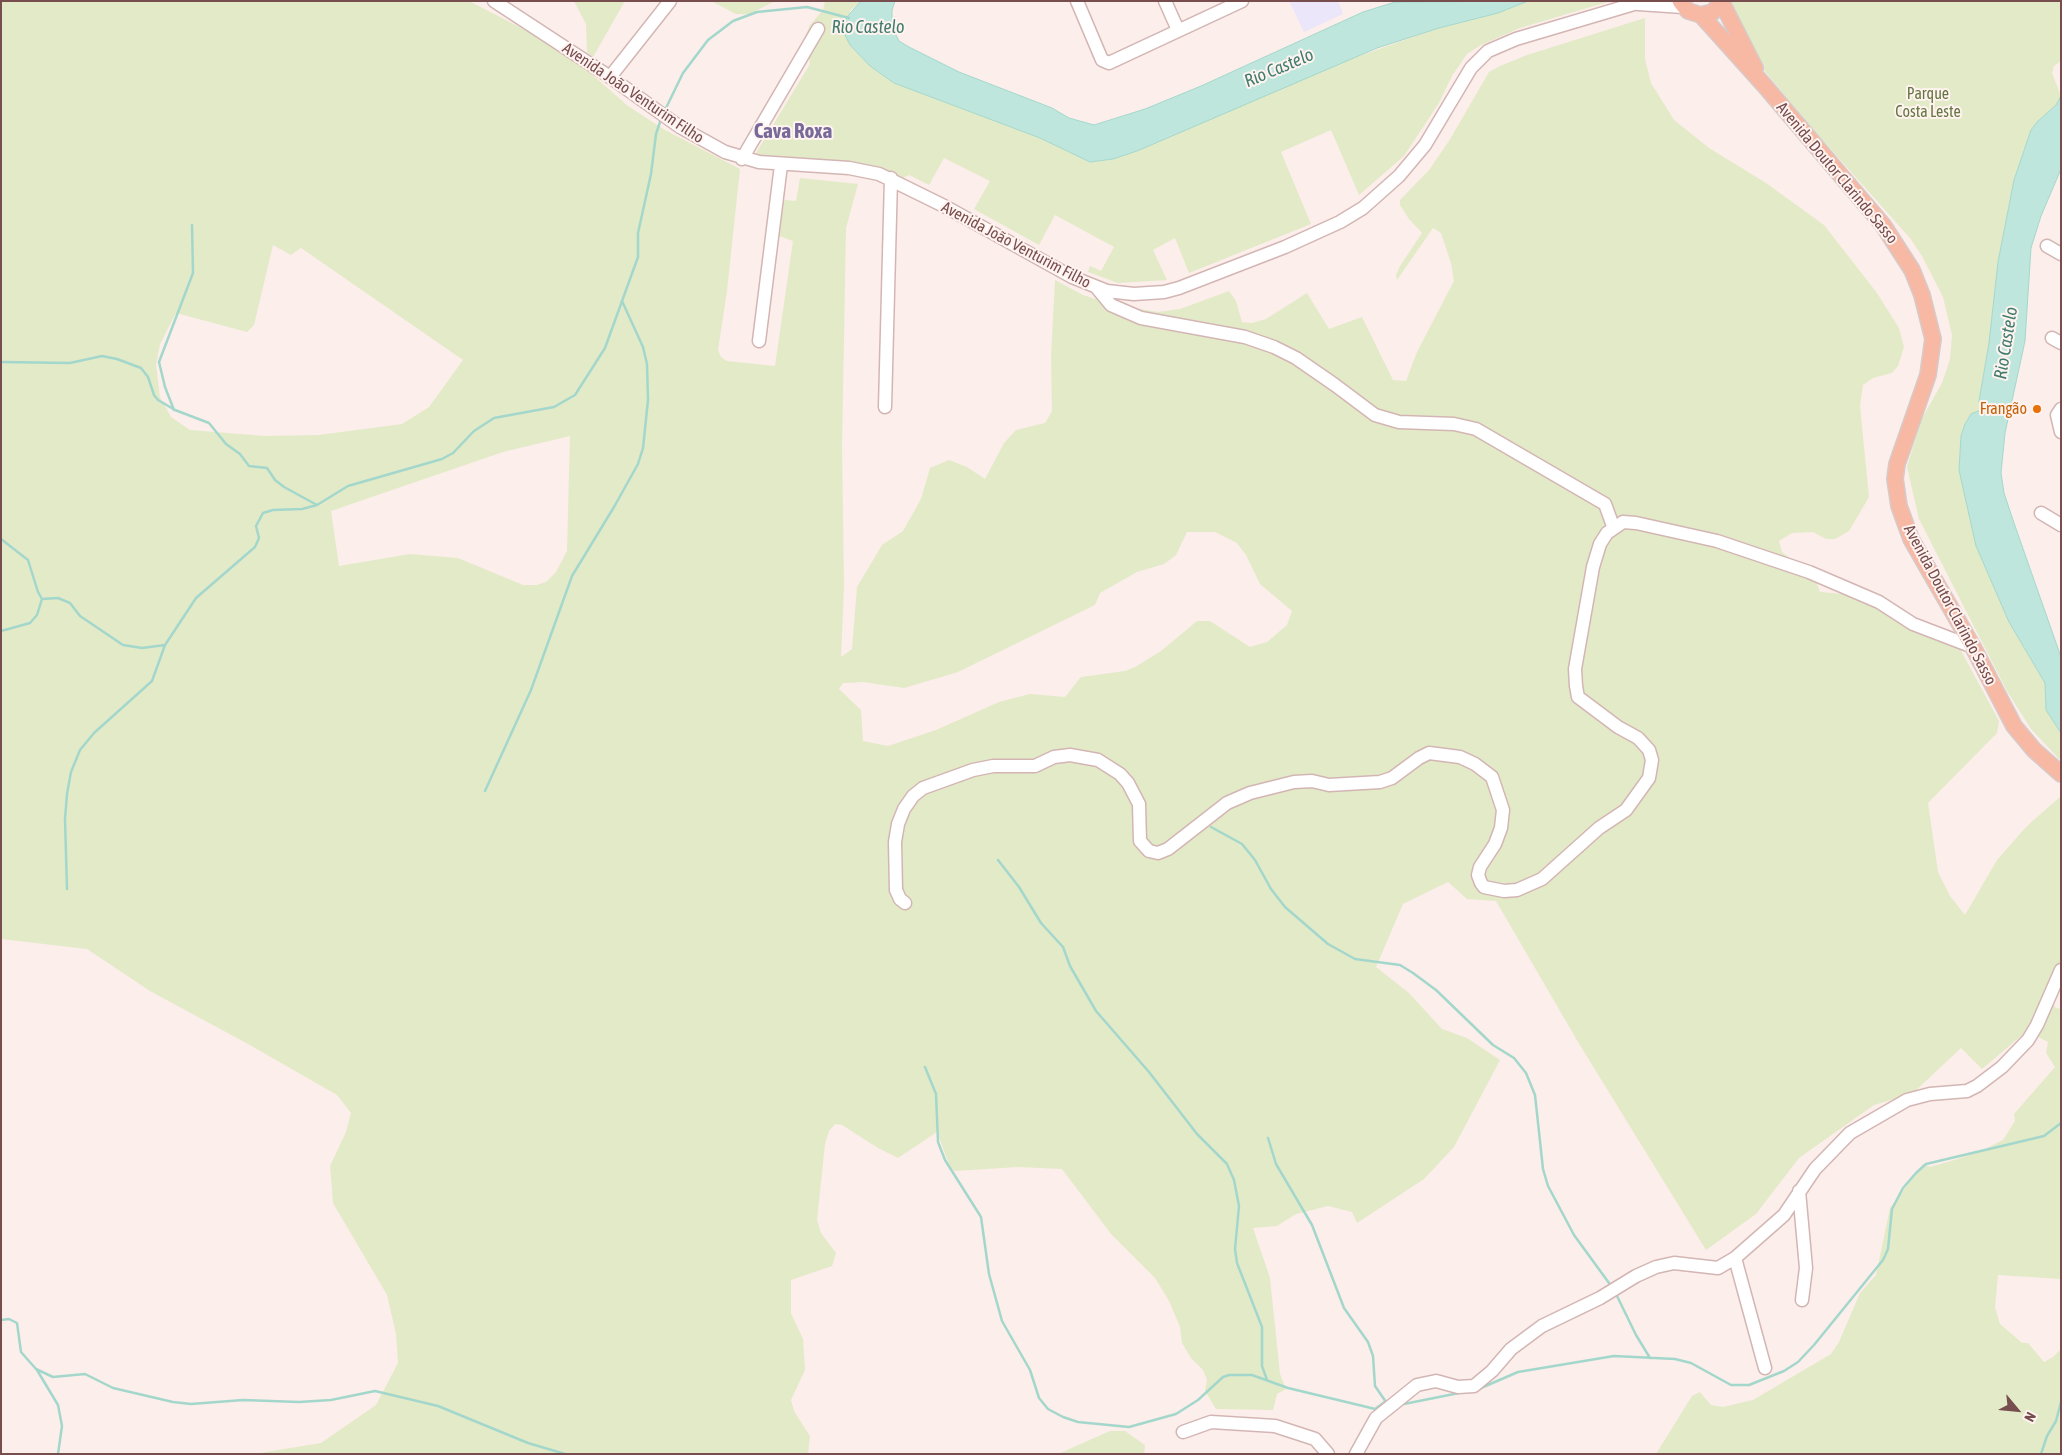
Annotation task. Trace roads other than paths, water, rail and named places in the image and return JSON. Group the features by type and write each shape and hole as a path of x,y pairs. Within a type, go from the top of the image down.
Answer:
{"main road":[{"name":"Avenida Doutor Clarindo Sasso","path":"1701,15 1713,12 1722,2 1764,85"},
{"name":"Avenida Doutor Clarindo Sasso","path":"1681,4 1688,11 1701,15 1764,85 1883,224 1912,270 1922,295 1933,338 1928,375 1897,464 1895,478 1899,506 1911,540 1973,648 2014,726 2034,750 2061,774"}],"street":[{"name":"Avenida João Venturim Filho","path":"494,1 610,77 695,136 742,159 781,165 849,168 891,178 1042,262 1096,287 1134,294 1164,292 1179,288 1285,247 1340,222 1362,208 1399,176 1425,145 1471,68 1488,51 1516,39 1641,3 1681,4"},
{"path":"610,77 670,1"},
{"path":"1077,1 1102,60 1109,63 1242,1"},
{"path":"1165,1 1178,30"},
{"path":"742,159 818,29"},
{"path":"759,341 781,165"},
{"path":"885,407 891,178"},
{"path":"2047,246 2061,254"},
{"path":"1096,287 1112,305 1141,318 1236,336 1274,347 1296,358 1336,385 1375,416 1399,422 1454,424 1476,429 1605,504 1614,526"},
{"path":"2060,430 2057,415 2061,409"},
{"path":"2041,513 2061,525"},
{"path":"905,903 900,899 896,890 894,842 898,824 913,796 923,788 973,770 992,766 1035,766 1054,757 1070,755 1098,760 1120,774 1128,783 1139,804 1140,841 1144,847 1158,852 1168,849 1228,803 1263,788 1294,782 1329,785 1368,784 1392,778 1430,753 1460,757 1475,764 1492,777 1503,810 1501,828 1495,844 1480,867 1478,875 1481,883 1484,887 1504,891 1517,890 1542,879 1599,828 1626,810 1649,778 1652,760 1649,750 1638,738 1618,727 1578,697 1576,686 1575,669 1593,567 1600,544 1614,526 1623,522 1692,534 1758,553 1828,579 1879,602 1913,624 1973,648"},
{"path":"1356,1454 1376,1418 1417,1385 1436,1381 1458,1387 1474,1386 1492,1372 1511,1349 1542,1326 1600,1298 1656,1266 1674,1263 1718,1268 1735,1258 1784,1215 1800,1191 1850,1133 1896,1105 1930,1094 1967,1091 1977,1086 2002,1067 2028,1040 2037,1025 2061,970"},
{"path":"1800,1191 1801,1233 1806,1268 1802,1300"},
{"path":"1735,1258 1765,1368"},
{"path":"1183,1432 1210,1422 1275,1426 1315,1439 1328,1454"}],"water":[{"name":"Rio Castelo","path":"861,1 895,1 892,10 892,27 899,41 909,47 959,72 1052,108 1069,118 1094,125 1145,109 1201,86 1363,12 1395,2 1528,1 1498,13 1439,28 1377,48 1137,151 1113,159 1090,162 1040,138 894,83 870,66 850,45 844,33 846,18"},
{"name":"Rio Castelo","path":"2061,96 2061,169 2041,216 2031,248 2025,341 2005,433 2001,473 2004,493 2061,657 2061,733 2046,710 2045,683 2009,622 1976,546 1959,470 1961,436 1965,424 1971,414 1981,410 1979,401 1989,343 1998,262 2014,180 2031,130 2056,105"}],"waterway":[{"path":"666,108 683,73 708,40 733,21 757,12 807,7 849,18"},
{"path":"67,889 65,819 67,794 71,772 80,750 94,733 152,681 165,645 196,598 255,547 259,538 256,526 263,513 273,510 302,509 317,505 348,486 442,459 453,453 474,431 494,418 554,407 575,395 605,348 638,257 638,233 651,174 656,134 660,122"},
{"path":"174,410 165,387 159,362 193,273 192,225"},
{"path":"485,791 531,690 572,576 638,464 643,448 648,400 647,364 643,347 622,301"},
{"path":"1,362 70,363 102,356 117,359 141,368 148,377 154,395 158,400 175,410 209,423 226,444 240,454 249,466 267,468 275,480 284,487 317,505"},
{"path":"1,539 28,560 42,599"},
{"path":"42,599 58,598 70,603 80,616 123,645 142,648 165,645"},
{"path":"1,631 30,623 37,615 42,599"},
{"path":"1211,827 1242,844 1255,860 1271,889 1285,907 1328,944 1355,959 1400,965 1436,990 1493,1045 1514,1058 1526,1073 1535,1095 1543,1169 1548,1186 1574,1235 1609,1283"},
{"path":"998,860 1019,887 1041,923 1063,947 1070,966 1096,1011 1149,1072 1197,1134 1227,1164 1234,1180 1239,1206 1235,1249 1237,1263 1262,1327 1262,1366 1267,1380"},
{"path":"925,1067 936,1094 938,1142 945,1160 981,1217 989,1274 1002,1321 1030,1370 1039,1398 1048,1409 1078,1422 1129,1427 1176,1414 1198,1400 1223,1377 1229,1375 1252,1375 1288,1388 1375,1409 1386,1401"},
{"path":"1481,1388 1518,1372 1614,1356 1675,1359 1691,1363 1731,1385 1749,1385 1784,1371 1798,1362 1814,1345 1883,1260 1888,1249 1892,1209 1903,1188 1926,1164 2044,1136 2061,1123"},
{"path":"1268,1138 1276,1164 1312,1225 1344,1308 1368,1342 1373,1356 1375,1386 1386,1402"},
{"path":"1617,1296 1636,1335 1650,1358"},
{"path":"1,1320 9,1319 17,1323 21,1352 36,1369 53,1377 85,1374 113,1388 173,1402 191,1404 243,1400 299,1402 331,1400 375,1391 438,1406 528,1443 565,1454"},
{"path":"37,1370 58,1405 62,1426 58,1454"},
{"path":"1404,1404 1459,1393"},
{"path":"2041,1454 2047,1436 2056,1421 2061,1402"}],"place":[{"name":"Frangão","path":"2037,409"}],"district":[{"name":"Cava Roxa","path":"793,131"}],"park label":[{"name":"Parque Costa Leste","path":"1928,103"}]}
